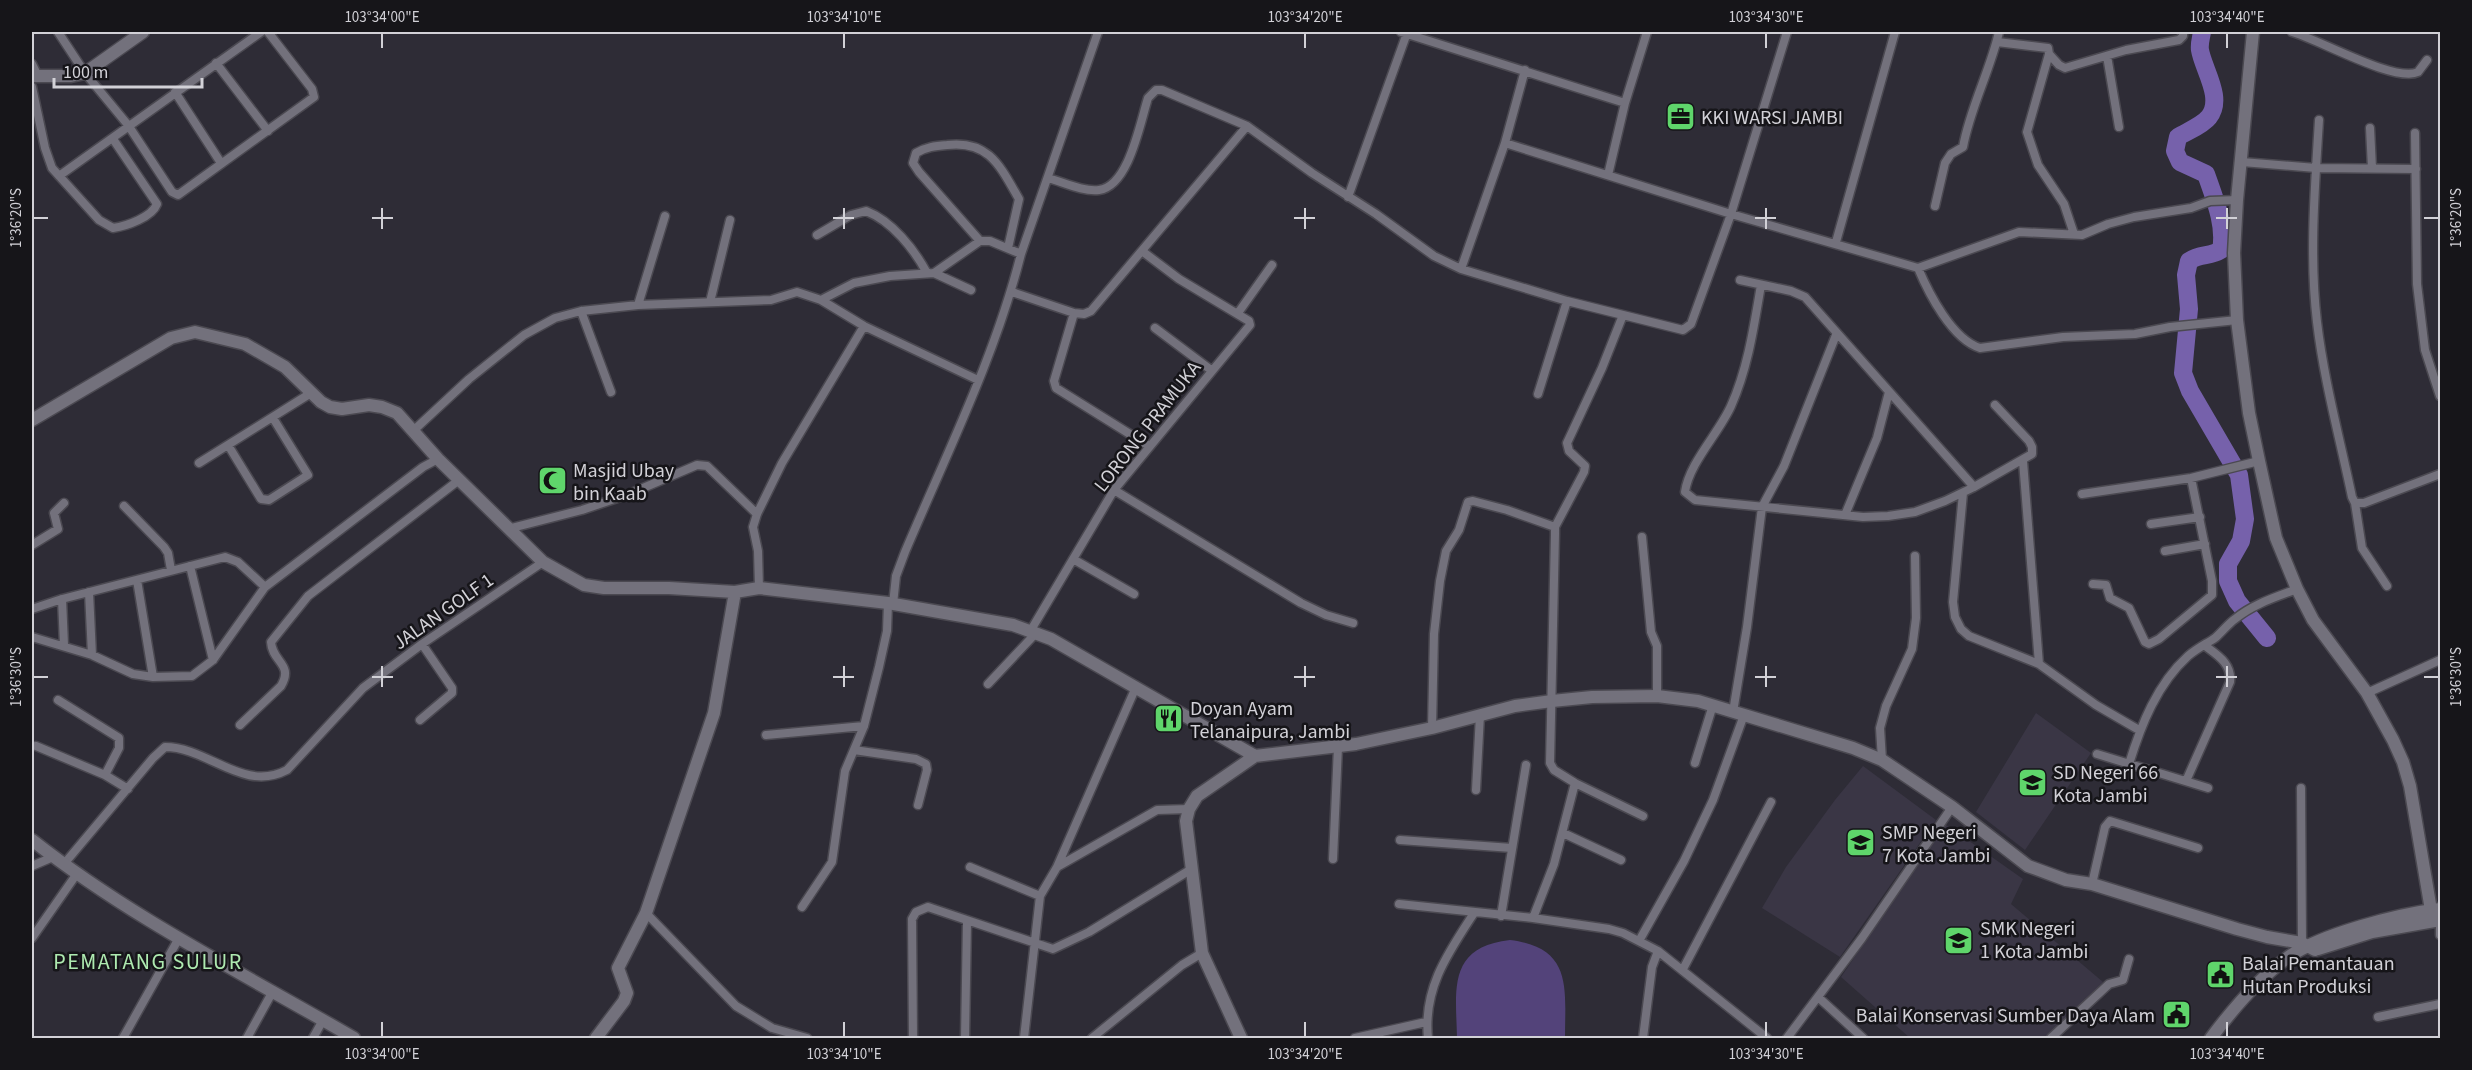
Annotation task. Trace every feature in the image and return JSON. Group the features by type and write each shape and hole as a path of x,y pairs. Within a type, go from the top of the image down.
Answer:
{"street":[{"path":"58,32 85,73 128,125 175,195 180,194 315,95 268,32"},
{"path":"34,80 85,73 143,32"},
{"path":"59,176 261,32"},
{"path":"802,907 832,862 844,780 864,726 887,631 896,576 1012,292 1022,254 1098,32"},
{"path":"1348,197 1404,32 1625,103"},
{"path":"1608,175 1625,103 1647,32"},
{"path":"1048,178 1090,189 1100,190 1110,185 1122,174 1148,98 1156,90 1247,126 1434,255 1461,269 1567,301 1676,330 1688,328 1731,214 1787,32"},
{"path":"1836,242 1895,32"},
{"path":"1935,206 1945,163 1951,154 1963,147 1964,135 1974,113 1999,32"},
{"path":"2049,54 2065,68 2126,50 2179,40 2183,32"},
{"path":"2253,32 2237,200 2235,253 2237,320 2253,462 2277,538 2297,589 2313,620 2367,693 2403,762 2438,915 2440,935"},
{"path":"2292,32 2371,64 2406,74 2418,72 2427,60"},
{"path":"1997,42 2048,48 2049,54 2027,132 2038,165 2064,204 2074,234"},
{"path":"2107,56 2119,127"},
{"path":"216,63 268,131"},
{"path":"32,64 49,161 59,176 106,226 120,227 154,210 157,202 113,139"},
{"path":"1461,269 1505,143 1525,70"},
{"path":"175,92 221,163"},
{"path":"2319,120 2314,282 2317,321 2328,383 2355,503 2362,548 2387,586"},
{"path":"1012,292 1074,313 1083,314 1098,306 1247,126"},
{"path":"2370,128 2372,168"},
{"path":"2415,133 2417,284 2421,327 2425,350 2440,396"},
{"path":"980,241 918,172 912,158 916,153 927,147 961,143 984,149 1007,178 1019,199 1008,248"},
{"path":"1505,143 1731,214 1836,242 1918,268 2019,232 2082,235 2108,224 2134,217 2191,208 2215,200 2237,200"},
{"path":"2242,162 2316,168 2416,169"},
{"path":"817,235 851,215 866,212 887,224 912,249 930,273"},
{"path":"639,305 665,216"},
{"path":"710,302 730,220"},
{"path":"930,273 980,241 990,241 1022,254"},
{"path":"1142,251 1179,279 1238,313 1272,265"},
{"path":"1918,268 1928,294 1941,311 1970,345 1980,348 2063,337 2134,334 2170,327 2237,320"},
{"path":"821,300 854,283 890,276 930,273 971,290"},
{"path":"1740,280 1804,297 1974,487"},
{"path":"1761,285 1750,352 1731,407 1689,477 1684,492 1695,500 1863,517 1915,512 1963,493 2032,454 2029,441 1995,405"},
{"path":"413,431 469,379 524,335 555,318 581,311 639,305 771,300 797,292 821,300 864,326 978,380"},
{"path":"1538,394 1567,301"},
{"path":"581,311 611,392"},
{"path":"1074,313 1054,381 1056,388 1149,446"},
{"name":"LORONG PRAMUKA","path":"988,684 1034,631 1114,490 1211,370 1249,327 1249,321 1238,313"},
{"path":"1623,315 1602,368 1570,435 1567,447 1582,462 1584,472 1555,527 1550,763 1554,770 1575,783 1643,816"},
{"path":"759,588 758,551 753,527 757,514 782,462 864,326"},
{"path":"1155,328 1211,370"},
{"path":"32,420 171,338 195,332 213,335 245,344 285,366 321,402 336,408 369,405 397,413 438,459 508,530 543,562 584,585 604,588 669,588 735,592 759,588 890,603 1013,625 1034,631 1255,756"},
{"path":"1639,940 1684,861 1703,820 1739,713 1762,507 1784,466 1836,335"},
{"path":"1845,515 1877,438 1888,392"},
{"path":"199,463 311,393"},
{"path":"228,445 261,499 269,500 308,475 273,418"},
{"path":"32,637 92,654 133,674 153,677 192,676 213,660 265,587 423,467 438,459"},
{"path":"2023,460 2039,664"},
{"path":"2082,494 2191,478 2253,462"},
{"path":"508,530 582,510 629,494 697,465 707,466 757,514"},
{"path":"2355,503 2364,503 2440,474"},
{"path":"2093,584 2108,586 2110,598 2129,609 2145,642 2151,644 2212,595 2205,543 2191,478"},
{"path":"240,725 281,686 286,678 285,668 272,650 271,642 308,596 459,480"},
{"path":"1114,490 1301,603 1326,615 1353,623"},
{"path":"1963,493 1953,602 1955,617 1961,629 1980,643 2039,664 2096,705 2139,730"},
{"path":"1432,728 1434,634 1440,581 1446,551 1459,530 1468,502 1507,510 1555,527"},
{"path":"32,545 58,529 54,513 64,503"},
{"path":"124,506 164,547 168,553 171,570"},
{"path":"2151,524 2200,517"},
{"path":"1642,537 1651,632 1657,646 1656,696"},
{"path":"2165,551 2205,543"},
{"path":"32,609 225,556 238,562 265,587"},
{"path":"1882,760 1880,728 1886,706 1912,649 1916,618 1915,556"},
{"path":"1073,559 1134,594"},
{"name":"JALAN GOLF 1","path":"58,861 165,747 182,749 247,774 274,777 287,770 363,688 422,644 543,562"},
{"path":"190,566 213,660"},
{"path":"137,580 153,677"},
{"path":"2129,764 2139,730 2163,685 2177,666 2235,618 2254,606 2297,589"},
{"path":"89,592 92,654"},
{"path":"596,1038 624,1001 627,993 618,968 646,913 714,713 735,592"},
{"path":"62,599 63,645"},
{"path":"420,720 452,693 452,688 422,644"},
{"path":"2186,781 2230,682 2229,667 2204,645"},
{"path":"2367,693 2440,660"},
{"path":"1024,1038 1040,896 1057,867 1136,687"},
{"path":"1241,1038 1202,953 1190,870 1186,821 1189,809 1197,796 1255,756 1338,747 1432,728 1515,706 1592,697 1656,696 1713,705 1853,748 1882,760 1952,807 2028,866 2066,880 2092,884 2257,934 2309,946"},
{"path":"58,700 119,738 119,748 105,775"},
{"path":"1695,763 1713,705"},
{"path":"1476,790 1480,715"},
{"path":"766,735 864,726"},
{"path":"36,746 105,775 128,789"},
{"path":"1333,859 1338,747"},
{"path":"854,750 916,759 926,764 927,770 918,805"},
{"path":"2097,754 2208,788"},
{"path":"1502,916 1526,765"},
{"path":"1533,918 1563,833 1575,783"},
{"path":"2221,1038 2275,978 2309,946 2301,788"},
{"path":"1683,969 1771,802"},
{"path":"1787,1038 1862,938 1952,807"},
{"path":"1057,867 1157,810 1189,809"},
{"path":"2092,884 2105,827 2110,821 2198,848"},
{"path":"1563,833 1621,860"},
{"path":"32,840 76,874 179,938 354,1038"},
{"path":"1400,840 1512,848"},
{"path":"32,866 58,861"},
{"path":"970,867 1040,896"},
{"path":"913,1038 913,916 920,910 928,907 1053,950 1089,932 1190,870"},
{"path":"32,938 76,874"},
{"path":"1399,904 1533,918 1609,929 1639,940 1658,951 1767,1038"},
{"path":"646,913 736,1006 772,1028 807,1038"},
{"path":"1428,1038 1426,1022 1435,979 1474,913"},
{"path":"2211,1038 2270,972 2288,957 2335,934 2438,915"},
{"path":"965,1038 967,921"},
{"path":"123,1038 179,938"},
{"path":"1643,1038 1652,967 1658,951"},
{"path":"1092,1038 1182,965 1202,953"},
{"path":"2052,1038 2109,984 2123,980 2129,959"},
{"path":"247,1038 273,991"},
{"path":"1818,997 1863,1038"},
{"path":"2378,1017 2440,1004"},
{"path":"313,1038 323,1020"},
{"path":"1354,1038 1426,1022"}],"shaded area":[{"name":"SD Negeri 66 Kota Jambi","path":"2036,713 2091,753 2025,850 1976,812"},
{"name":"SMP Negeri 7 Kota Jambi","path":"1863,766 1936,820 1840,957 1762,908 1786,867"},
{"name":"SMK Negeri 1 Kota Jambi","path":"1945,824 2023,879 2011,904 2103,982 2054,1038 1910,1038 1841,977"},
{"path":"1510,940 1530,944 1545,952 1555,961 1564,987 1565,1038 1457,1038 1457,988 1465,961 1475,952 1490,944"}],"waterway":[{"path":"2202,32 2200,50 2214,92 2213,109 2203,123 2178,137 2175,151 2180,162 2206,174 2218,211 2222,240 2221,250 2189,261 2186,275 2189,309 2183,373 2190,391 2239,475 2245,519 2241,541 2228,564 2228,581 2237,601 2267,638"}],"place":[{"name":"KKI WARSI JAMBI","path":"1680,117"},
{"name":"Masjid Ubay bin Kaab","path":"552,481"},
{"name":"Doyan Ayam Telanaipura, Jambi","path":"1169,719"},
{"name":"SD Negeri 66 Kota Jambi","path":"2032,783"},
{"name":"SMP Negeri 7 Kota Jambi","path":"1861,843"},
{"name":"SMK Negeri 1 Kota Jambi","path":"1959,940"},
{"name":"Balai Pemantauan Hutan Produksi","path":"2221,974"},
{"name":"Balai Konservasi Sumber Daya Alam","path":"2176,1015"}],"district":[{"name":"PEMATANG SULUR","path":"148,961"}]}
